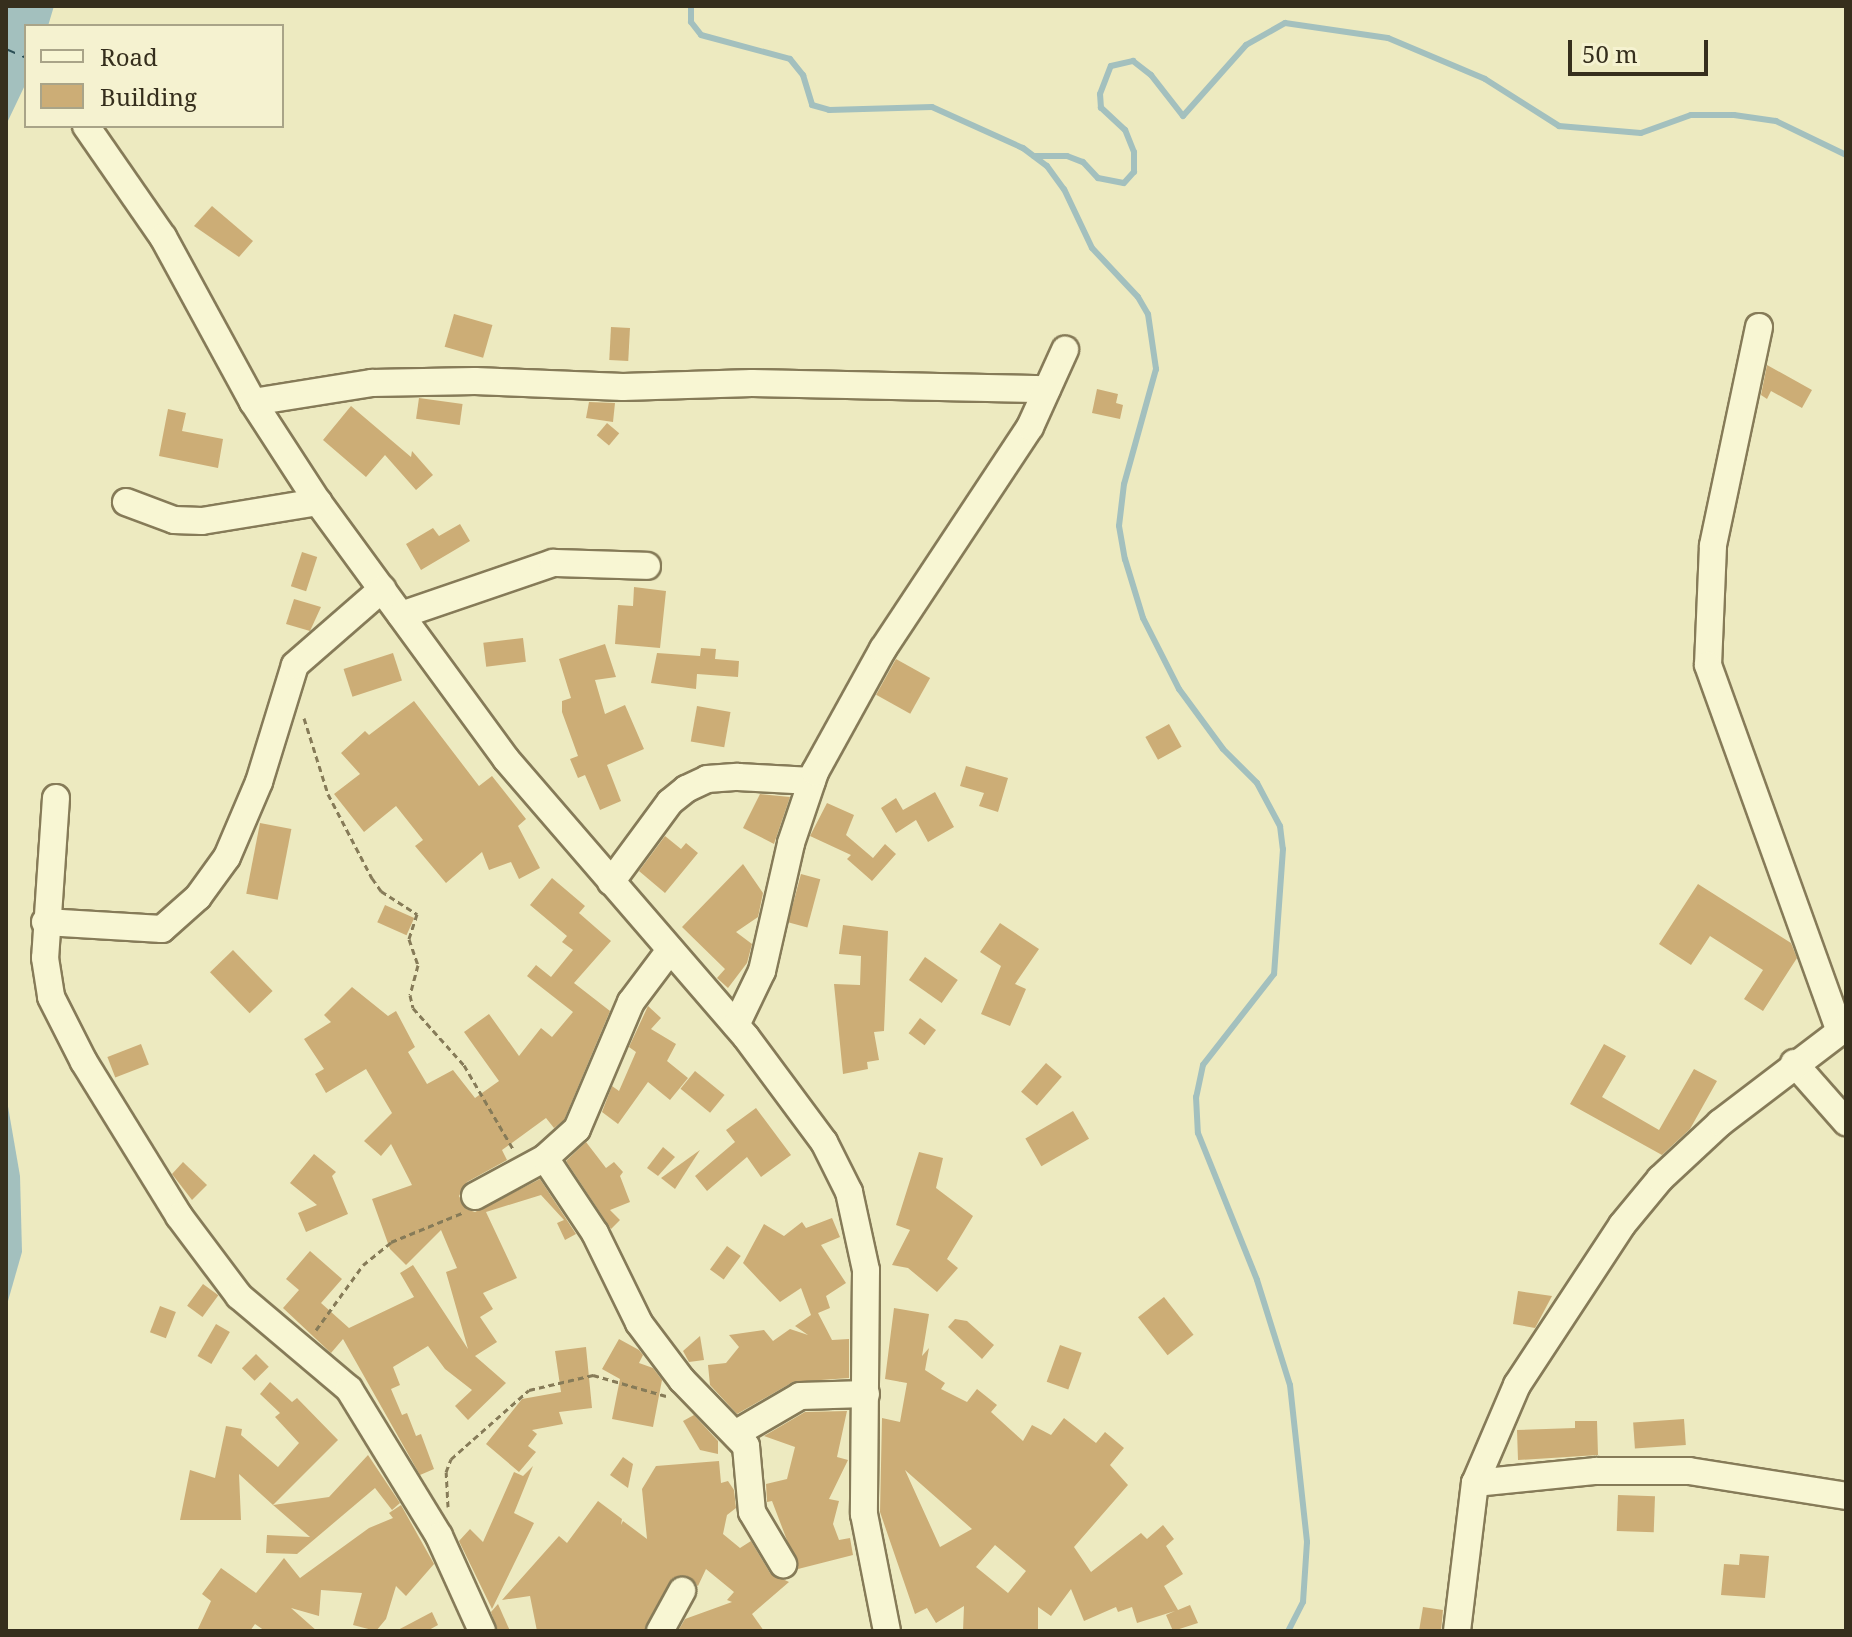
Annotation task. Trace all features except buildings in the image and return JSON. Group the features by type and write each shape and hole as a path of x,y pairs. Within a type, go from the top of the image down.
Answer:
{"street":[{"path":"87,128 163,237 253,402 318,502 506,759 736,1025 824,1142 849,1192 866,1270 864,1514 887,1631"},
{"path":"1457,1631 1475,1483 1517,1385 1622,1225 1710,1132 1794,1063 1843,1029 1708,665 1713,546 1759,327"},
{"path":"736,1025 762,971 812,781 883,649 1004,470 1065,350"},
{"path":"253,402 372,383 475,381 623,387 752,383 1047,389"},
{"path":"126,502 174,520 202,521 318,502"},
{"path":"401,615 553,563 647,566"},
{"path":"45,922 121,931 162,929 178,917 227,857 259,782 295,665 310,647 382,589"},
{"path":"611,882 670,802 686,789 707,779 738,777 812,781"},
{"path":"56,798 45,922 51,997 84,1062 179,1216 239,1296 349,1389 439,1536 482,1631"},
{"path":"475,1196 534,1164 584,1120 631,1002 670,950"},
{"path":"1794,1063 1846,1122"},
{"path":"534,1164 595,1233 639,1323 698,1398 746,1446 752,1512 783,1564"},
{"path":"735,1434 800,1396 866,1394"},
{"path":"1475,1483 1596,1471 1689,1471 1846,1496"},
{"path":"660,1631 682,1591"}],"path":[{"path":"281,705 309,724 328,794 372,878 381,891 417,914 409,939 418,965 410,995 413,1008 484,1095 534,1164"},
{"path":"302,1351 363,1265 406,1235 458,1219 475,1196"},
{"path":"439,1536 448,1508 446,1472 451,1459 529,1390 593,1375 653,1394 698,1398"}],"water":[{"path":"6,6 54,6 49,24 24,24 24,87 6,125"},
{"path":"6,1095 20,1176 22,1252 6,1308"}],"waterway":[{"path":"691,6 691,22 701,35 790,59 803,75 812,105 829,110 932,107 1023,148 1047,166 1064,189 1092,248 1138,297 1148,314 1156,369 1124,484 1119,526 1125,559 1143,618 1179,689 1223,749 1257,783 1280,826 1283,849 1274,974 1203,1065 1196,1097 1198,1133 1257,1280 1290,1385 1307,1542 1303,1602 1288,1631"},
{"path":"1034,156 1067,156 1083,162 1098,178 1124,183 1134,172 1134,152 1125,130 1101,108 1100,94 1111,66 1133,61 1151,75 1183,116 1246,45 1285,23 1388,38 1485,79 1559,126 1641,133 1691,115 1734,115 1776,121 1846,155"}],"ferry route":[{"path":"6,49 24,57"}]}
